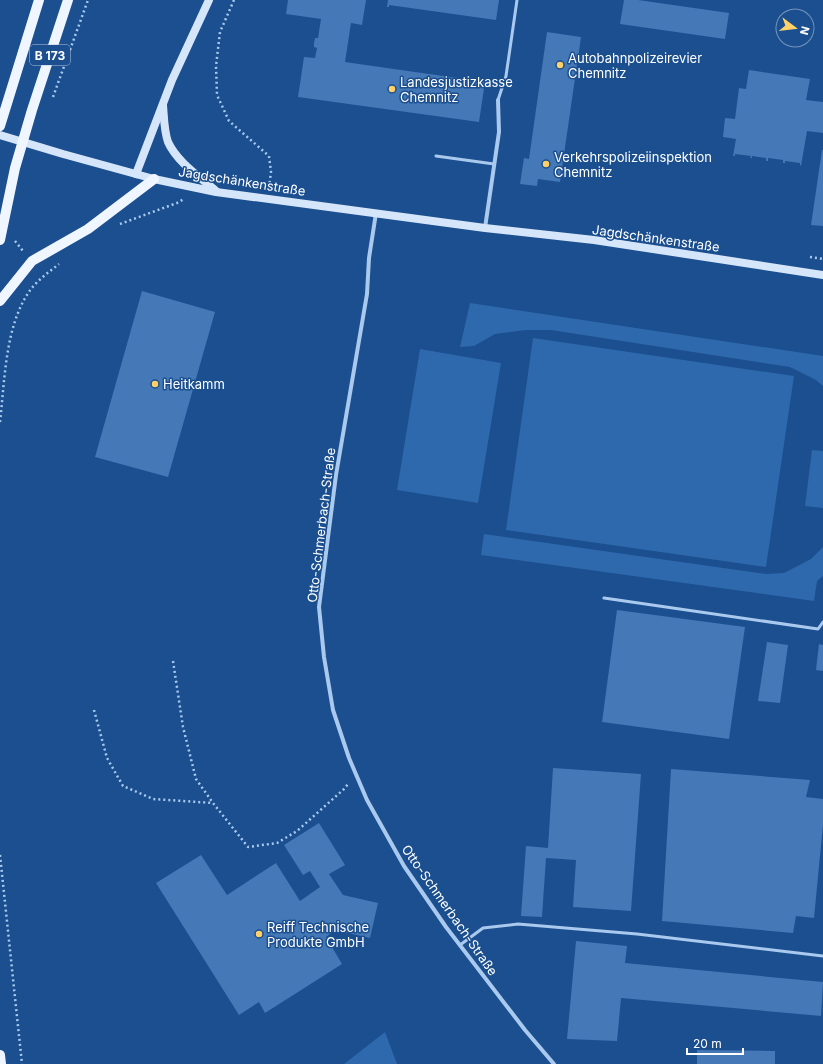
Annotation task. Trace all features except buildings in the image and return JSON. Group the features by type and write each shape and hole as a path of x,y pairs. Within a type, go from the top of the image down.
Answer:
{"main road":[{"name":"B 173","path":"0,126 39,0"},
{"name":"B 173","path":"0,240 16,168 32,110 68,0"},
{"path":"136,174 172,80 209,0"},
{"path":"163,103 168,141 174,152 216,192"},
{"name":"Jagdschänkenstraße","path":"0,135 154,179 216,192 485,228 594,240 823,275"},
{"path":"0,301 32,261 88,229 154,179"},
{"path":"0,1055 1,1064"}],"street":[{"path":"485,228 499,132 498,100"},
{"name":"Otto-Schmerbach-Straße","path":"376,213 369,258 367,294 336,475 319,607 324,657 333,710 349,758 368,800 404,866 460,945 525,1030 554,1064"}],"lane":[{"path":"498,100 506,76 516,0"},
{"path":"436,156 494,164"},
{"path":"604,598 818,629 823,622"},
{"path":"460,945 484,928 518,924 637,934 823,956"}],"path":[{"path":"53,97 88,0"},
{"path":"234,0 220,32 216,66 217,95 229,121 269,156 271,172 267,198"},
{"path":"115,227 122,223 177,203 198,188"},
{"path":"14,240 32,261"},
{"path":"810,257 823,259"},
{"path":"0,422 11,333 20,306 32,288 43,276 60,263"},
{"path":"173,661 183,727 196,779 248,847 278,843 297,831 344,789 356,773"},
{"path":"94,710 106,758 123,786 153,799 213,803"},
{"path":"0,855 22,1064"}],"shaded area":[{"path":"470,303 823,356 823,386 816,380 790,367 551,330 526,330 495,334 474,346 460,347"},
{"path":"533,338 794,376 766,567 506,530"},
{"path":"420,349 501,363 478,503 397,490"},
{"path":"812,450 823,451 823,508 805,506"},
{"path":"484,534 766,574 784,573 811,559 823,547 823,576 817,581 814,601 481,555"},
{"path":"385,1032 397,1064 344,1064"}],"place":[{"name":"Autobahnpolizeirevier Chemnitz","path":"560,65"},
{"name":"Landesjustizkasse Chemnitz","path":"392,89"},
{"name":"Verkehrspolizeiinspektion Chemnitz","path":"546,164"},
{"name":"Heitkamm","path":"155,384"},
{"name":"Reiff Technische Produkte GmbH","path":"259,934"}]}
